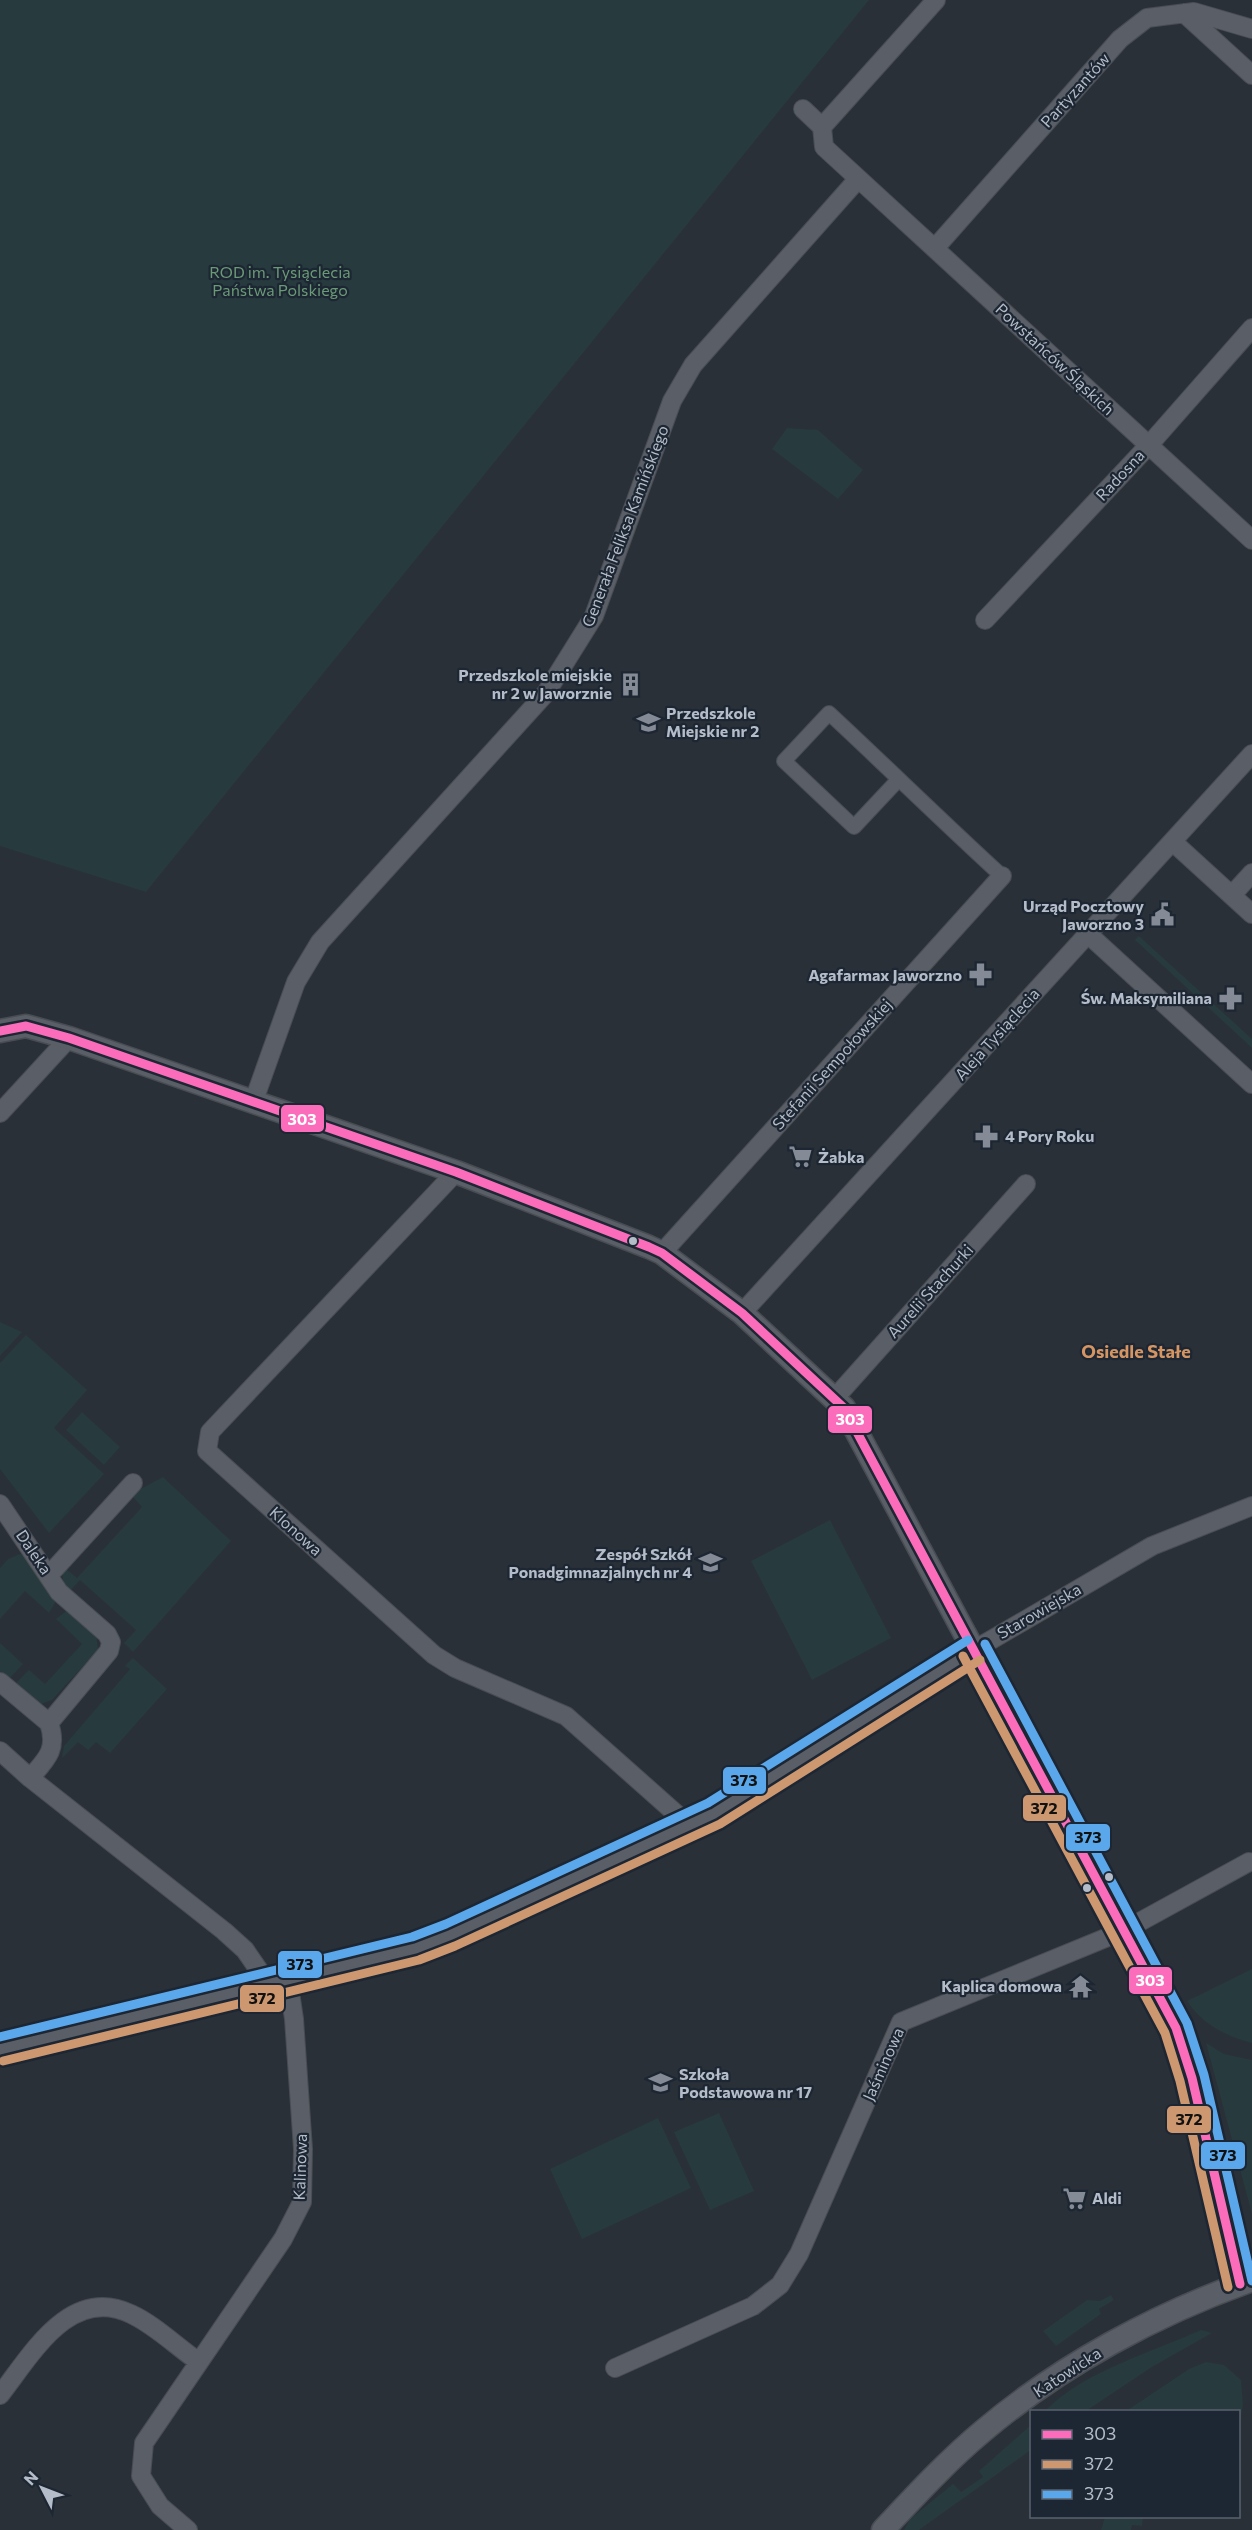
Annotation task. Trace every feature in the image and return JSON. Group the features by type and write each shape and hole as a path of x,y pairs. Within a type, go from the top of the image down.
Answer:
{"street":[{"path":"822,127 936,0"},
{"name":"Partyzantów","path":"935,248 1120,39 1147,18 1194,12 1252,29"},
{"path":"1184,13 1252,75"},
{"path":"803,109 822,127 824,147 858,179"},
{"name":"Powstańców Śląskich","path":"858,179 1252,540"},
{"name":"Generała Feliksa Kamińskiego","path":"253,1103 296,982 320,942 530,713 573,652 594,616 672,401 693,365 858,179"},
{"name":"Radosna","path":"985,620 1149,445 1252,328"},
{"path":"899,779 854,827 784,761 829,713 1002,876"},
{"name":"Aleja Tysiąclecia","path":"742,1313 1252,754"},
{"path":"1173,842 1252,914"},
{"path":"1232,895 1252,873"},
{"name":"Stefanii Sempołowskiej","path":"662,1253 1002,876"},
{"path":"1088,934 1252,1084"},
{"path":"0,1031 26,1026 69,1038 456,1172 662,1253 742,1313 844,1408 1176,2028 1186,2055 1246,2282"},
{"path":"0,1113 69,1038"},
{"name":"Klonowa","path":"456,1172 210,1432 207,1451 434,1655 455,1668 566,1716 690,1826"},
{"name":"Aurelii Stachurki","path":"834,1399 1026,1184"},
{"path":"49,1575 133,1483"},
{"name":"Starowiejska","path":"0,2049 416,1948 451,1935 714,1814 974,1650 1152,1546 1252,1506"},
{"name":"Daleka","path":"4,1517 68,1600 107,1634 111,1642 109,1651 49,1723"},
{"path":"0,1682 49,1723 55,1738 48,1759 30,1778"},
{"name":"Kalinowa","path":"0,1751 30,1778 246,1950 277,1981 294,2019 303,2149 302,2202 283,2239 144,2443 141,2476 160,2506 188,2530"},
{"name":"Jaśminowa","path":"615,2368 753,2306 780,2285 799,2254 901,2022 1125,1930 1249,1862"},
{"name":"Katowicka","path":"883,2530 967,2445 1062,2372 1130,2333 1246,2282"},
{"path":"0,2395 48,2334 69,2315 90,2307 109,2307 132,2314 199,2362"}],"green space":[{"name":"ROD im. Tysiąclecia Państwa Polskiego","path":"0,0 869,0 146,892 0,846"},
{"path":"787,428 818,430 863,470 838,499 772,449"},
{"path":"1139,936 1252,1039 1252,1048 1135,940"},
{"path":"0,1322 22,1332 0,1356"},
{"path":"26,1335 87,1390 54,1428 104,1474 49,1533 0,1469 0,1363"},
{"path":"82,1412 120,1447 104,1465 66,1430"},
{"path":"163,1477 231,1541 133,1652 124,1643 136,1630 80,1580 70,1591 64,1583 63,1575 65,1568 77,1578 142,1507 132,1496"},
{"path":"830,1520 891,1638 812,1680 751,1561"},
{"path":"25,1552 56,1601 49,1613 25,1591 0,1619 0,1568 8,1559"},
{"path":"65,1612 69,1612 96,1634 98,1650 52,1700 39,1705 14,1685 29,1670 45,1684 82,1644 56,1619"},
{"path":"0,1643 23,1664 8,1680 0,1672"},
{"path":"133,1658 167,1689 110,1753 96,1742 88,1750 78,1742 62,1758 64,1746 130,1669 125,1666"},
{"path":"1252,1969 1252,2043 1233,2037 1207,2023 1187,2001"},
{"path":"1206,2043 1224,2054 1252,2060 1252,2214"},
{"path":"719,2113 754,2191 710,2210 674,2132"},
{"path":"658,2118 691,2188 582,2239 550,2169"},
{"path":"1111,2295 1114,2300 1099,2309 1101,2314 1056,2346 1043,2331 1087,2300 1100,2301"},
{"path":"1201,2330 1212,2333 1152,2367 1088,2410 1046,2410 1078,2385 1140,2355"},
{"path":"1206,2362 1224,2365 1241,2380 1243,2405 1240,2421 1240,2410 1128,2410 1189,2369"},
{"path":"1030,2426 1030,2451 919,2530 904,2530 910,2519 953,2484 961,2492 983,2477 979,2471"},
{"path":"1105,2518 1143,2518 1142,2526 1132,2525 1131,2530 1101,2530"}],"transit line":[{"name":"303","path":"0,1031 26,1026 69,1038 456,1172 649,1247 662,1253 742,1313 844,1408 1176,2028 1192,2078 1240,2284"},
{"name":"373","path":"0,2037 412,1937 446,1924 708,1803 968,1640"},
{"name":"373","path":"985,1644 1187,2023 1204,2075 1252,2281"},
{"name":"372","path":"963,1656 1165,2033 1180,2081 1228,2287"},
{"name":"372","path":"3,2061 419,1960 455,1946 720,1824 980,1660"}],"place":[{"name":"Przedszkole miejskie nr 2 w Jaworznie","path":"630,684"},
{"name":"Przedszkole Miejskie nr 2","path":"648,722"},
{"name":"Urząd Pocztowy Jaworzno 3","path":"1162,915"},
{"name":"Agafarmax Jaworzno","path":"980,975"},
{"name":"Św. Maksymiliana","path":"1230,998"},
{"name":"4 Pory Roku","path":"987,1136"},
{"name":"Żabka","path":"800,1157"},
{"name":"Zespół Szkół Ponadgimnazjalnych nr 4","path":"710,1563"},
{"name":"Kaplica domowa","path":"1080,1986"},
{"name":"Szkoła Podstawowa nr 17","path":"661,2083"},
{"name":"Aldi","path":"1074,2198"}],"district":[{"name":"Osiedle Stałe","path":"1136,1352"}]}
